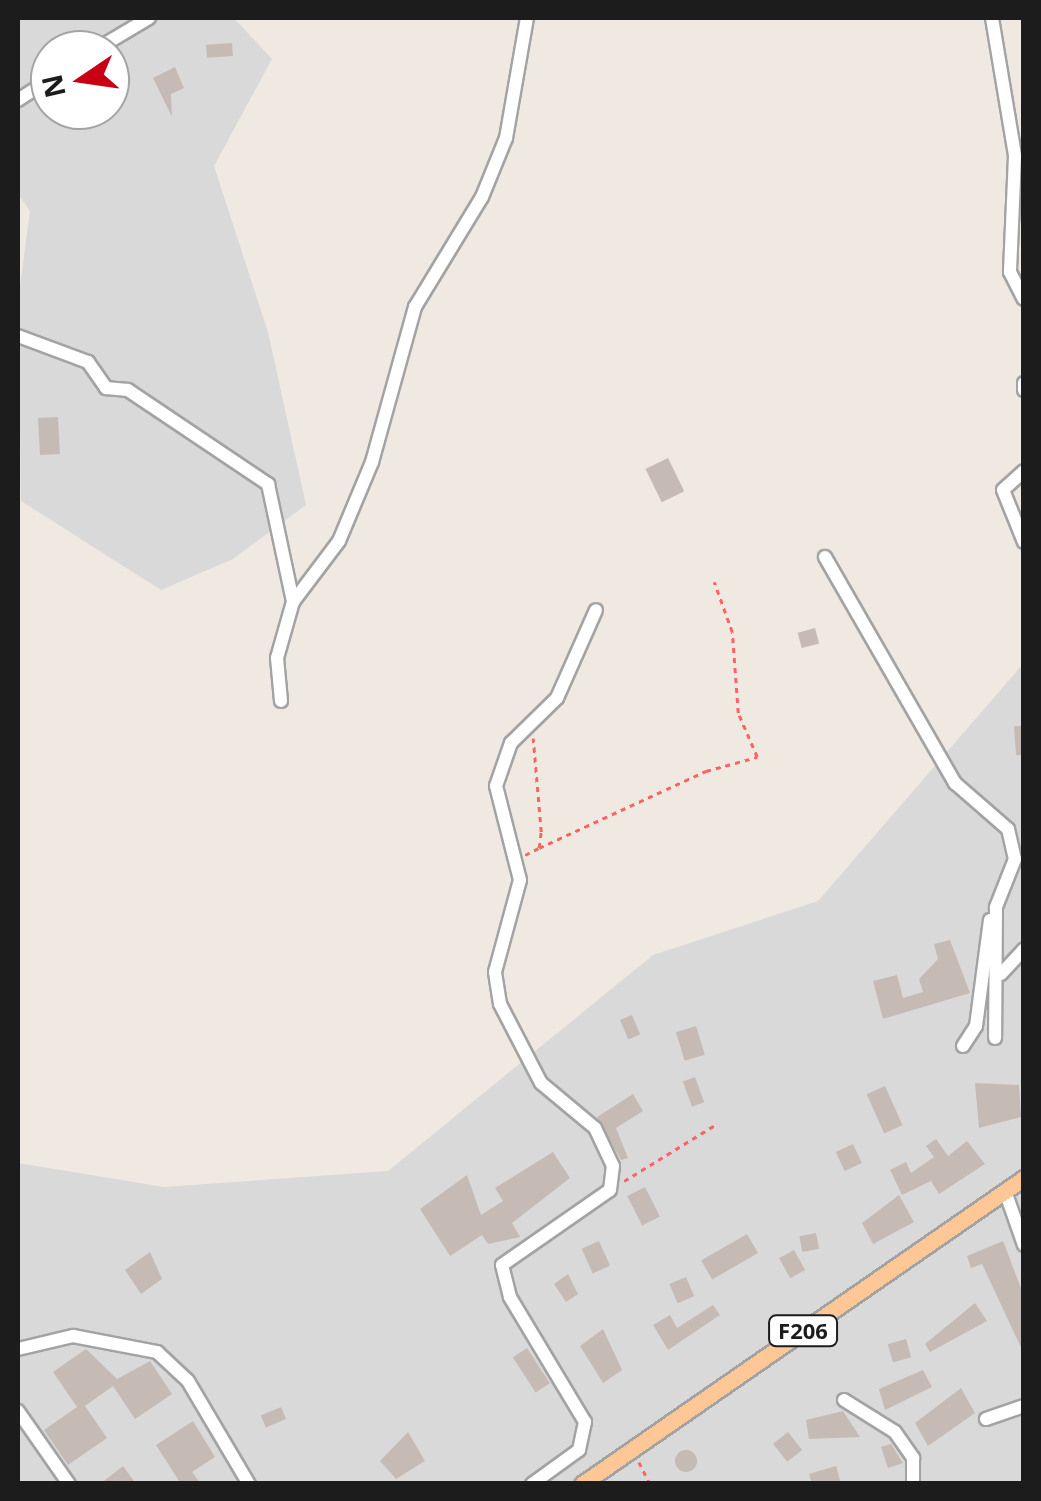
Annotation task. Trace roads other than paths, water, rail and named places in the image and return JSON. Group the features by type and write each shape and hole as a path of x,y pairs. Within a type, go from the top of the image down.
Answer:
{"main road":[{"name":"F206","path":"582,1484 1024,1178"}],"street":[{"path":"281,700 277,658 293,602 339,541 372,462 415,307 488,182 527,18"},
{"path":"992,18 1015,156 1010,272 1024,299"},
{"path":"18,336 88,362 106,388 128,390 268,484 293,602"},
{"path":"1024,471 1003,490 1024,542"},
{"path":"826,557 955,783 1008,829 1015,858 1001,892 990,905 976,1026 962,1046"},
{"path":"532,1484 579,1450 585,1422 510,1297 502,1266 610,1190 608,1147 541,1083 500,1004 495,972 517,904 516,863 496,786 511,744 534,727 596,610"},
{"path":"995,1038 1001,974 1001,892"},
{"path":"1001,974 1024,949"},
{"path":"1005,1191 1024,1245"},
{"path":"18,1348 72,1336 157,1352 188,1381 249,1484"},
{"path":"844,1400 895,1432 913,1458 913,1484"},
{"path":"986,1418 1024,1406"},
{"path":"18,1410 69,1484"}]}
